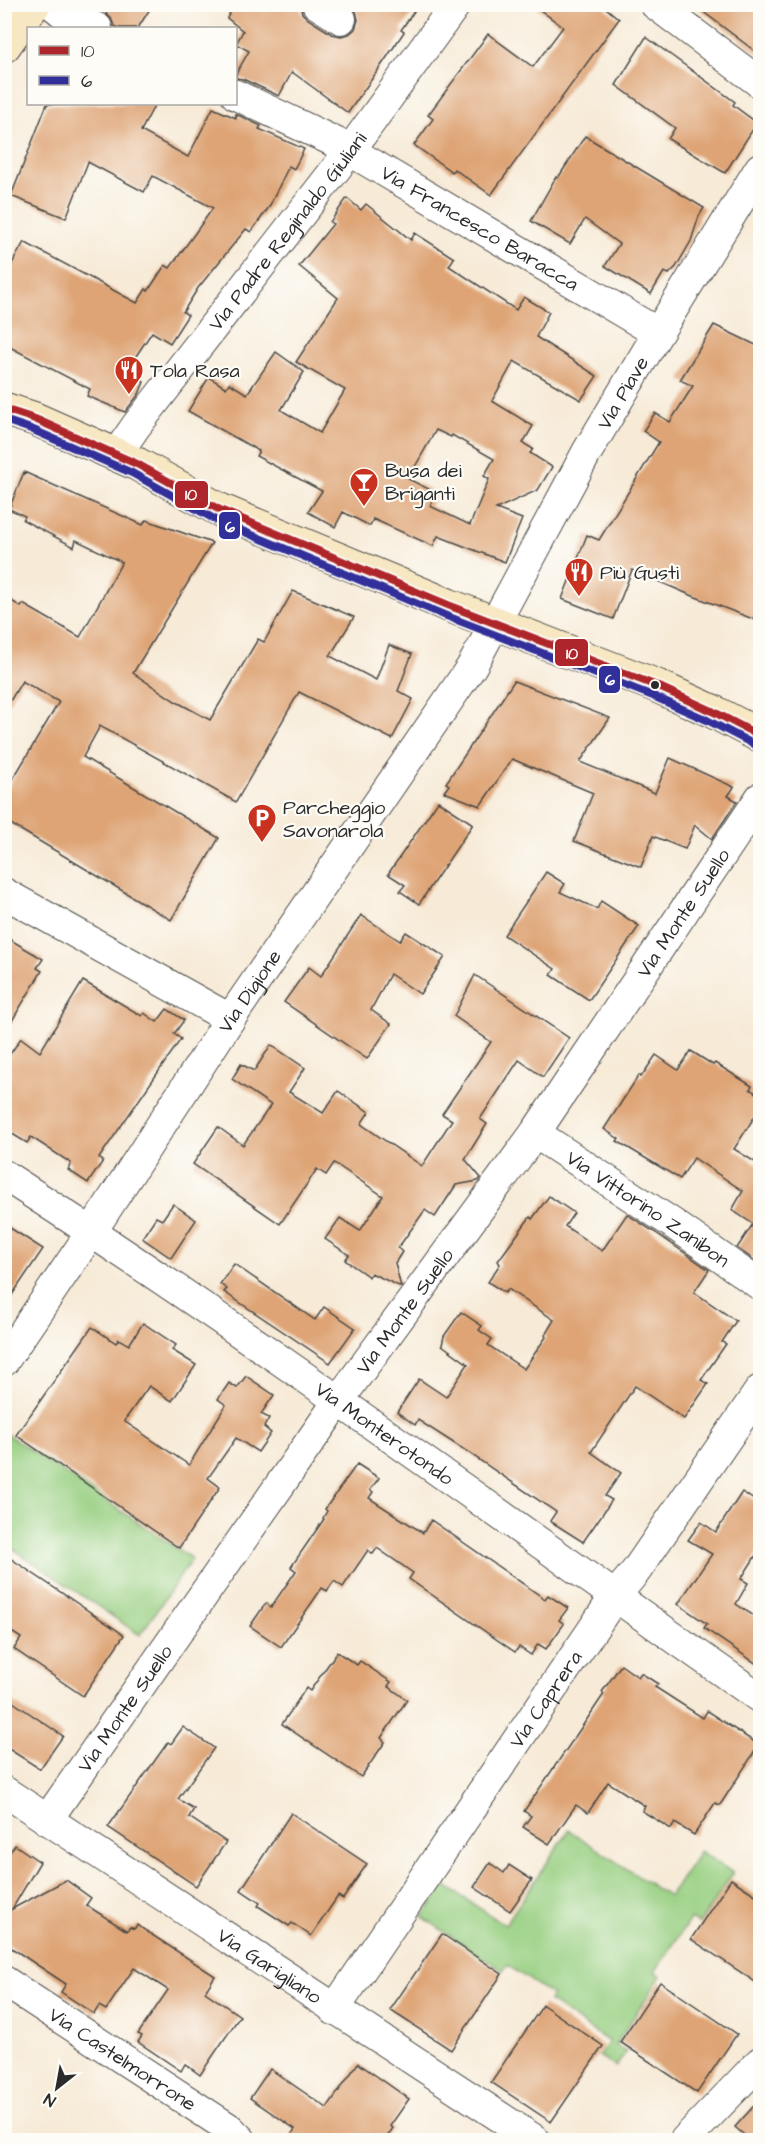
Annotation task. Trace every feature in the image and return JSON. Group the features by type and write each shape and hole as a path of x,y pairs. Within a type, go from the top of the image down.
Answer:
{"main road":[{"path":"4,46 34,4"},
{"path":"4,390 20,414 137,464 220,510"},
{"path":"4,433 27,439 123,481 220,510 447,605 657,686 760,736"}],"street":[{"path":"52,4 63,13 95,27"},
{"name":"Via Padre Reginaldo Giuliani","path":"116,455 136,426 349,152 456,4"},
{"path":"655,4 760,83"},
{"name":"Via Francesco Baracca","path":"237,94 335,142 658,333"},
{"name":"Via Piave","path":"496,623 587,452 760,168"},
{"name":"Via Digione","path":"4,1361 230,1019 472,666 496,623"},
{"name":"Via Monte Suello","path":"47,1820 339,1400 536,1133 760,798"},
{"path":"4,892 230,1019"},
{"name":"Via Vittorino Zanibon","path":"536,1133 672,1223 760,1285"},
{"name":"Via Monterotondo","path":"4,1175 92,1231 339,1400 760,1698"},
{"name":"Via Caprera","path":"334,2010 615,1596 636,1571 760,1390"},
{"name":"Via Garigliano","path":"4,1791 535,2140"},
{"name":"Via Castelmorrone","path":"4,1981 230,2129 241,2140"},
{"path":"685,2140 760,2061"}],"green space":[{"path":"7,1434 192,1559 140,1635 5,1543 4,1438"},
{"path":"569,1830 669,1897 700,1851 733,1873 699,1924 690,1919 655,1972 661,1976 615,2045 626,2052 616,2067 599,2056 609,2042 549,2001 552,1995 507,1965 503,1971 423,1917 444,1885 505,1925"}],"building":[{"path":"111,4 153,4 139,27 116,27 106,14"},
{"path":"235,4 300,4 302,13 308,19 332,34 341,36 355,29 358,20 356,11 350,4 419,4 401,30 404,32 348,113 292,72 279,96 237,78 237,72 249,51 237,45 243,31 227,18"},
{"path":"532,4 601,4 619,19 491,195 454,169 452,172 414,145 433,119 428,115 488,34 533,67 563,27"},
{"path":"693,4 760,4 760,55"},
{"path":"646,37 735,102 733,105 757,123 725,173 668,139 675,128 616,85"},
{"path":"47,105 154,105 141,131 188,157 213,108 236,118 236,114 261,126 259,129 304,149 294,169 289,166 269,207 251,232 246,229 198,288 183,312 188,315 170,343 152,332 124,374 144,382 139,394 125,412 87,396 90,389 4,344 4,278 24,242 137,303 165,265 170,268 213,208 153,176 144,192 88,162 66,218 11,196"},
{"path":"585,136 704,208 691,241 676,267 669,274 664,272 651,294 605,266 619,244 585,219 570,244 531,221 556,177 558,178"},
{"path":"347,198 361,210 366,204 411,240 415,233 454,258 449,266 516,310 524,297 549,312 536,337 597,376 581,400 514,361 492,401 533,426 523,443 533,449 530,453 552,467 538,490 496,509 522,519 505,562 438,536 433,546 373,519 370,526 343,512 335,527 308,512 322,491 256,456 259,451 188,411 209,377 226,388 229,383 247,394 276,352 304,372 281,410 320,433 345,390 296,362 338,298 299,266 333,224 330,222","holes":["436,430 451,437 452,435 494,459 484,476 489,479 470,525 430,506 437,493 408,479"]},
{"path":"714,325 760,347 760,601 753,619 632,570 613,619 562,599 587,535 599,540 659,442 643,431 655,413 670,422 693,386 680,380"},
{"path":"24,472 143,525 146,520 212,543 133,673 175,701 210,720 258,639 264,642 293,591 354,617 330,656 376,680 389,645 412,654 398,691 413,699 392,739 299,692 236,802 100,726 83,757 219,838 171,920 4,820 4,794 59,702 22,681 4,711 4,596 21,607 23,604 80,637 122,562 76,540 74,547 23,520 25,516 9,509"},
{"path":"514,681 610,718 580,762 655,793 670,758 734,787 728,796 737,801 712,839 695,825 685,849 653,836 641,867 574,841 593,793 512,759 480,806 444,792 449,785 446,783"},
{"path":"438,801 473,824 419,904 400,891 405,885 388,874"},
{"path":"546,872 565,884 560,892 597,909 601,901 639,926 589,1000 551,975 555,969 504,935"},
{"path":"361,915 400,941 406,932 445,957 420,994 390,974 371,1010 391,1024 367,1059 284,1002 309,967 321,976"},
{"path":"4,936 43,959 37,968 42,971 4,1034"},
{"path":"475,975 569,1038 543,1077 519,1060 480,1119 487,1124 465,1159 481,1178 478,1181 456,1185 435,1217 425,1210 398,1248 402,1252 395,1263 401,1287 371,1273 369,1277 345,1260 349,1255 325,1239 340,1218 360,1231 383,1196 334,1163 326,1175 317,1169 280,1224 193,1164 218,1127 243,1145 271,1105 232,1079 241,1064 254,1071 271,1045 305,1068 289,1092 323,1113 338,1091 369,1112 361,1124 422,1166 452,1120 442,1114 491,1042 454,1016"},
{"path":"83,981 142,1016 144,1013 157,1022 167,1009 184,1020 174,1034 181,1039 99,1158 103,1161 88,1183 68,1170 71,1163 31,1137 27,1143 4,1129 4,1063 21,1038 40,1052"},
{"path":"691,1051 752,1086 750,1089 760,1096 760,1108 734,1149 758,1164 760,1159 760,1257 757,1262 737,1248 753,1224 732,1210 743,1191 694,1158 680,1179 617,1141 619,1139 604,1129 639,1075 641,1077 656,1055 678,1070"},
{"path":"549,1196 574,1213 565,1226 602,1251 627,1214 656,1233 709,1270 694,1292 736,1321 722,1342 726,1344 701,1380 708,1384 684,1419 635,1386 591,1452 621,1473 605,1496 612,1500 583,1542 550,1521 556,1512 418,1420 415,1425 397,1412 419,1379 446,1397 468,1364 442,1345 444,1336 461,1312 482,1326 479,1330 492,1339 488,1345 524,1369 546,1337 554,1320 508,1289 505,1293 488,1282 500,1264 498,1261 530,1217 532,1219"},
{"path":"173,1204 196,1220 171,1258 142,1238 156,1217 162,1220"},
{"path":"4,1224 43,1249 4,1307"},
{"path":"234,1264 315,1320 324,1307 355,1328 330,1363 224,1292 227,1289 220,1284"},
{"path":"143,1323 176,1345 172,1350 196,1365 172,1401 149,1386 124,1421 189,1465 226,1405 218,1399 229,1383 237,1388 246,1376 274,1395 261,1414 269,1418 264,1427 271,1433 258,1452 236,1438 208,1478 220,1487 179,1548 16,1435 92,1327 116,1343 119,1339 129,1345"},
{"path":"357,1464 379,1478 370,1490 373,1492 369,1498 423,1533 431,1520 545,1599 548,1595 568,1608 559,1620 564,1624 546,1649 538,1644 531,1655 519,1647 515,1652 409,1579 413,1573 377,1548 373,1554 368,1550 343,1587 334,1581 327,1591 322,1588 281,1647 250,1626 266,1603 271,1607 296,1571 291,1567 324,1519 327,1511 325,1509"},
{"path":"742,1492 760,1504 760,1549 741,1579 748,1583 736,1604 760,1620 760,1666 704,1628 707,1624 678,1604 712,1554 688,1540 701,1522 716,1532"},
{"path":"4,1554 124,1635 83,1696 14,1649 21,1638 4,1627"},
{"path":"337,1652 357,1665 360,1661 391,1682 388,1686 407,1700 381,1738 385,1742 361,1777 282,1724 306,1688 310,1691"},
{"path":"621,1665 638,1677 641,1673 658,1684 655,1687 703,1718 707,1711 759,1745 720,1805 715,1803 694,1835 675,1823 671,1829 642,1811 645,1806 608,1782 588,1813 576,1805 549,1844 523,1827 531,1816 524,1811 604,1694 602,1692"},
{"path":"4,1696 63,1736 40,1769 4,1746"},
{"path":"183,1727 214,1748 178,1799 194,1809 189,1817 226,1842 196,1886 108,1827 168,1742 171,1744"},
{"path":"291,1813 367,1864 343,1899 338,1896 311,1936 292,1923 289,1926 258,1906 260,1903 241,1890"},
{"path":"15,1845 40,1862 12,1909 66,1880 91,1898 86,1905 127,1931 130,1927 134,1929 137,1925 215,1976 205,1992 240,2016 200,2075 185,2064 181,2071 138,2042 142,2036 138,2034 168,1990 134,1968 106,2010 99,2006 94,2014 61,1992 66,1984 4,1943 4,1860"},
{"path":"490,1863 504,1873 509,1865 532,1880 510,1911 474,1887"},
{"path":"731,1879 760,1898 760,1985 691,1939"},
{"path":"442,1934 502,1974 451,2050 390,2010"},
{"path":"660,1982 737,2034 697,2093 620,2042"},
{"path":"543,2005 603,2046 551,2122 491,2082"},
{"path":"358,2063 409,2099 390,2126 393,2128 385,2140 288,2140 295,2129 250,2098 270,2069 327,2108"},
{"path":"760,2099 760,2140 750,2140 735,2127"}],"transit line":[{"name":"10","path":"4,409 35,419 137,464 220,510 448,605 657,686 760,736"},
{"name":"6","path":"4,420 31,429 132,473 216,520 444,615 653,696 755,745"}],"place":[{"name":"Tola Rasa","path":"129,396"},
{"name":"Busa dei Briganti","path":"364,508"},
{"name":"Più Gusti","path":"579,598"},
{"name":"Parcheggio Savonarola","path":"262,844"}]}
